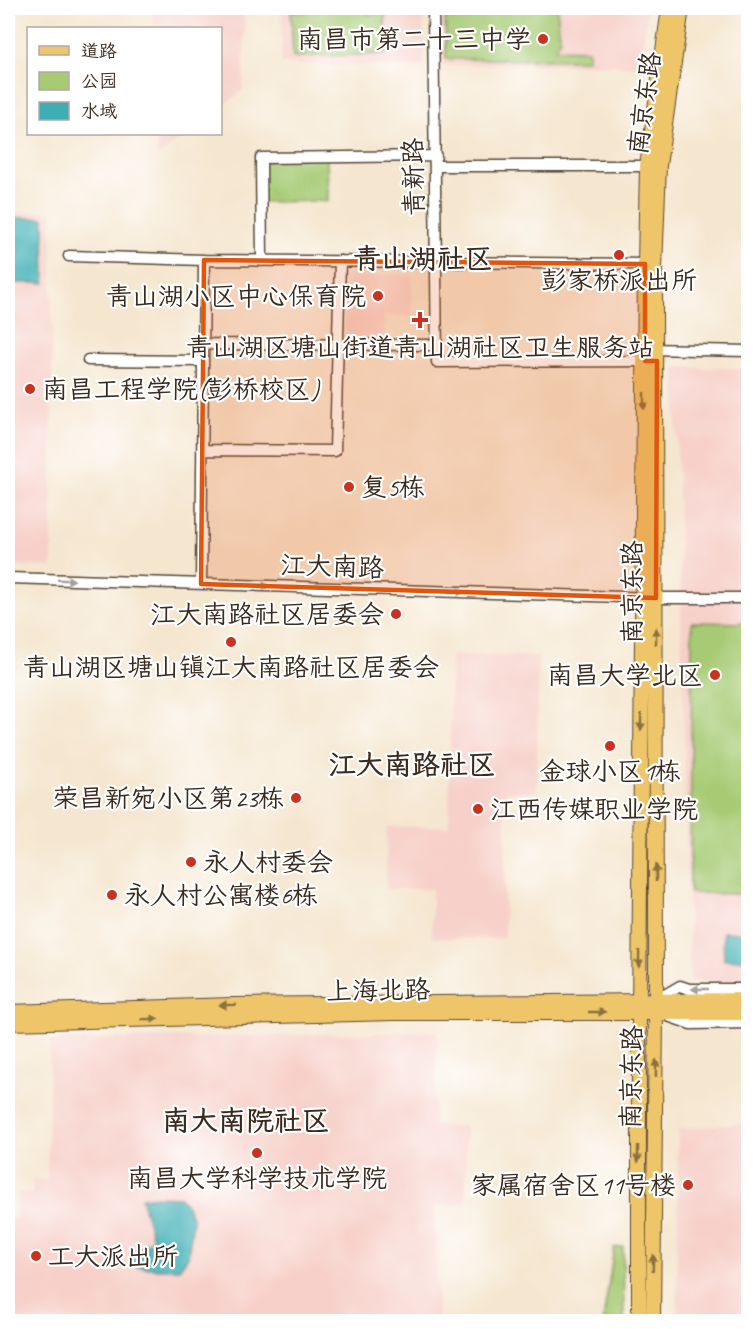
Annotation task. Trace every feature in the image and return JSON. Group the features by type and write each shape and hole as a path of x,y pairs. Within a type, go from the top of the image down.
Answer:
{"main road":[{"name":"南京东路","path":"651,355 645,264 647,166 669,8"},
{"name":"南京东路","path":"639,1322 639,1006 649,598 651,355 659,165 682,8"},
{"name":"南京东路","path":"649,598 656,1006 653,1322"},
{"name":"上海北路","path":"8,1011 255,1005 656,1006 748,1000"},
{"name":"上海北路","path":"8,1023 639,1006"},
{"name":"上海北路","path":"656,1006 748,1013"}],"street":[{"name":"青新路","path":"433,8 437,345"},
{"path":"262,261 261,158 647,166"},
{"path":"69,256 262,261 645,264"},
{"path":"201,584 204,260"},
{"path":"202,450 335,451 340,261"},
{"path":"203,344 437,345 438,362 748,351"},
{"path":"88,360 203,361"},
{"name":"江大南路","path":"8,578 649,598 748,598"},
{"path":"748,989 689,989 680,986 656,1006 691,1024 748,1023"}],"highlighted area":[{"path":"204,260 645,264 645,361 657,361 656,598 201,584"}],"shaded area":[{"path":"153,8 245,8 243,90 222,106 222,27 154,27"},
{"path":"282,8 423,8 424,67 281,64"},
{"name":"南昌市第二十三中学","path":"442,8 648,8 639,68 617,65 443,65"},
{"path":"157,135 186,135 157,157"},
{"name":"南昌工程学院(彭桥校区)","path":"8,212 52,212 52,566 8,566"},
{"name":"青山湖小区中心保育院","path":"412,275 412,316 384,316 385,343 345,344 344,276"},
{"name":"南昌大学北区","path":"675,367 748,369 748,981 690,981"},
{"name":"江西传媒职业学院","path":"451,655 538,656 537,792 506,792 504,939 432,938 432,889 386,889 387,827 449,827"},
{"name":"南昌大学科学技术学院","path":"437,1032 434,1126 466,1126 466,1203 434,1206 438,1321 8,1321 8,1218 16,1218 18,1192 33,1193 32,1180 47,1180 50,1040"},
{"path":"748,1123 748,1321 677,1321 678,1129"}],"green space":[{"path":"445,8 557,8 560,40 555,49 588,50 588,60 446,59"},
{"path":"366,9 366,14 385,13 386,54 293,57 291,12"},
{"path":"327,157 328,201 261,202 261,158"},
{"path":"692,622 748,623 748,894 690,893"},
{"path":"623,1247 624,1321 603,1321 614,1248"}],"water":[{"path":"11,218 44,218 45,283 12,283"},
{"path":"723,932 748,932 748,959 724,960"},
{"path":"180,1197 193,1220 188,1257 179,1269 133,1266 130,1255 153,1239 141,1198"}],"place":[{"name":"南昌市第二十三中学","path":"543,39"},
{"name":"彭家桥派出所","path":"619,255"},
{"name":"青山湖小区中心保育院","path":"378,296"},
{"name":"青山湖区塘山街道青山湖社区卫生服务站","path":"420,320"},
{"name":"南昌工程学院(彭桥校区)","path":"30,389"},
{"name":"复5栋","path":"349,487"},
{"name":"江大南路社区居委会","path":"396,614"},
{"name":"青山湖区塘山镇江大南路社区居委会","path":"231,642"},
{"name":"南昌大学北区","path":"715,675"},
{"name":"金球小区1栋","path":"610,746"},
{"name":"荣昌新宛小区第23栋","path":"296,798"},
{"name":"江西传媒职业学院","path":"478,809"},
{"name":"永人村委会","path":"191,862"},
{"name":"永人村公寓楼6栋","path":"112,895"},
{"name":"南昌大学科学技术学院","path":"257,1153"},
{"name":"家属宿舍区11号楼","path":"688,1185"},
{"name":"工大派出所","path":"36,1256"}],"district":[{"name":"青山湖社区","path":"423,258"},
{"name":"江大南路社区","path":"412,764"},
{"name":"南大南院社区","path":"246,1120"}]}
